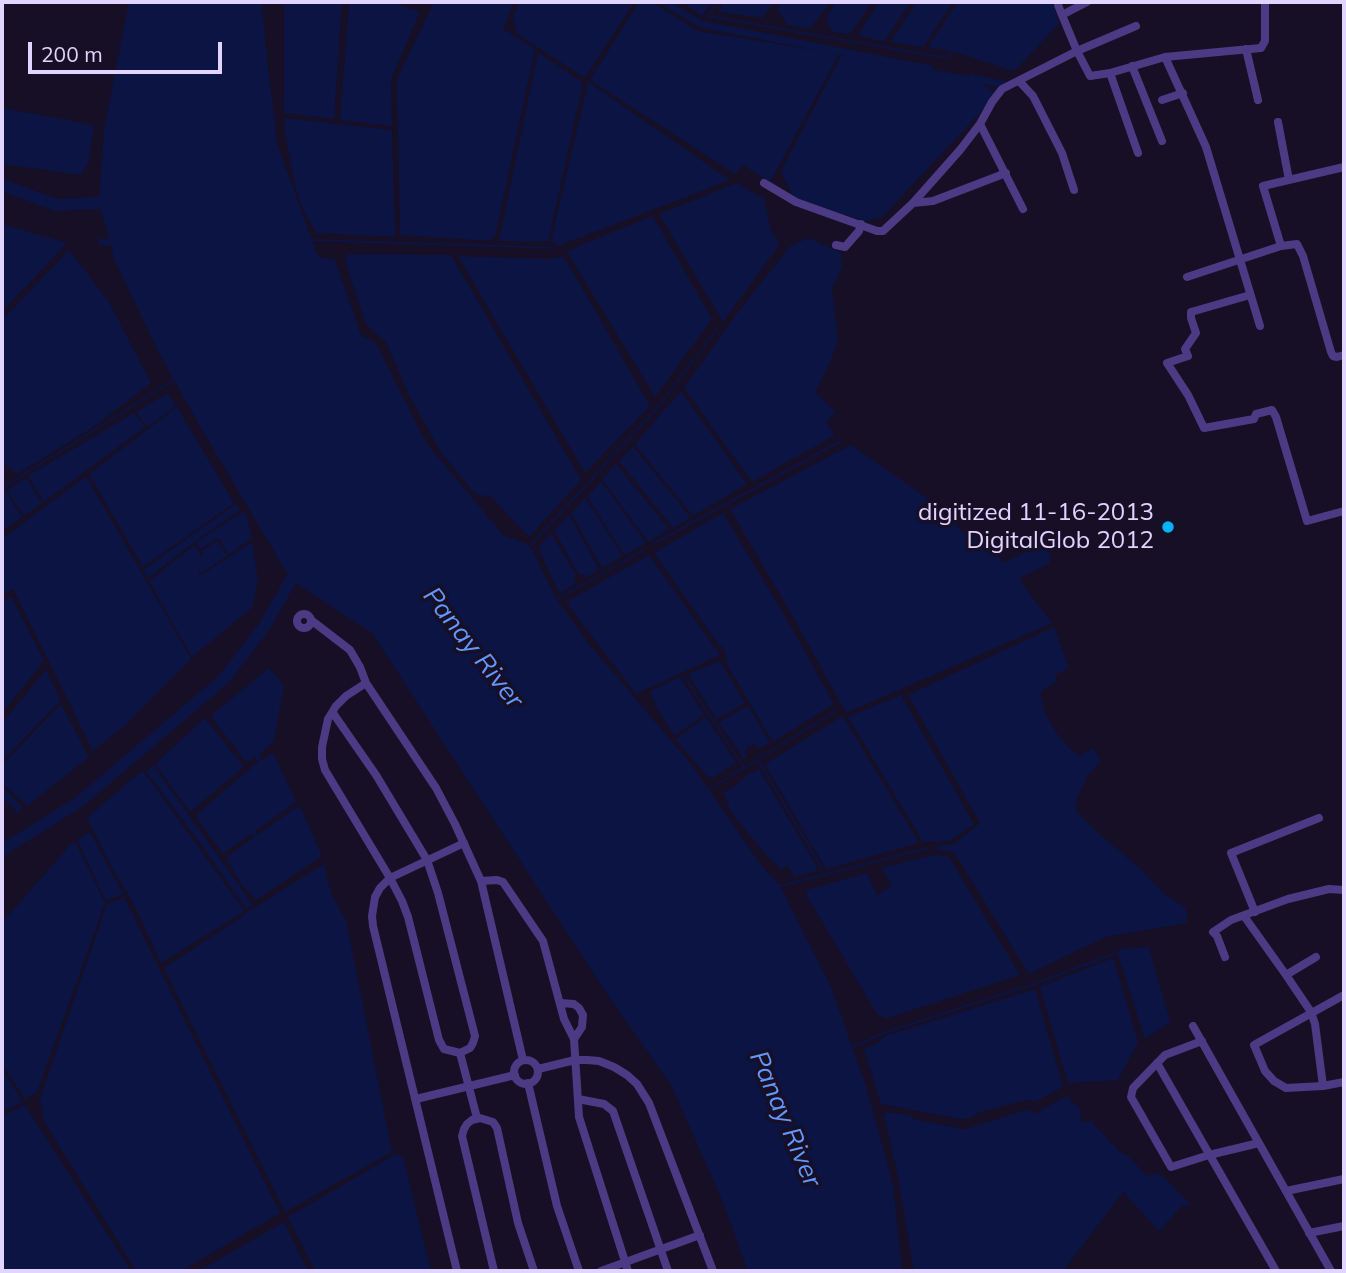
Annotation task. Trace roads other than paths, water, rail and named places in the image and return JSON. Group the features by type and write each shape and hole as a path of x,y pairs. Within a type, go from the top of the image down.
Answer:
{"street":[{"path":"1059,2 1077,51 1090,76 1165,57 1261,48 1265,41 1265,2"},
{"path":"1062,15 1087,2"},
{"path":"764,183 796,202 883,231 914,203 980,124 1002,89 1077,51 1136,26"},
{"path":"1246,49 1258,100"},
{"path":"1165,57 1206,147 1260,326"},
{"path":"1132,66 1162,141"},
{"path":"1110,73 1138,153"},
{"path":"1019,81 1033,96 1045,119 1062,153 1074,190"},
{"path":"1162,100 1183,93"},
{"path":"1278,122 1289,180"},
{"path":"980,124 1023,209"},
{"path":"1281,246 1263,186 1344,167"},
{"path":"914,203 933,201 1006,173"},
{"path":"836,245 845,247 859,232 861,224"},
{"path":"1186,277 1281,246 1297,244 1331,352 1337,357 1344,355"},
{"path":"1250,295 1191,312 1196,333 1185,349 1188,356 1167,363 1188,395 1204,428 1254,419 1256,414 1272,410 1307,521 1344,511"},
{"path":"312,620 350,650 366,683 436,788 464,843 481,881 523,1060"},
{"path":"333,713 376,775 427,860 475,1036 470,1048 460,1054 444,1049 439,1040 402,901 325,771 322,760 328,719 346,696 366,683"},
{"path":"1255,912 1230,853 1319,818"},
{"path":"457,1271 372,916 375,897 390,878 464,843"},
{"path":"481,881 503,881 538,932 547,951 564,1018 574,1039 579,1118 627,1267"},
{"path":"1225,957 1213,932 1231,920 1288,899 1329,889 1344,890"},
{"path":"1244,916 1311,1012 1323,1086"},
{"path":"1286,975 1316,957"},
{"path":"1344,995 1254,1045 1265,1071 1274,1081 1286,1088 1344,1082"},
{"path":"561,1003 574,1004 583,1015 582,1027 574,1039"},
{"path":"1193,1026 1331,1271"},
{"path":"1202,1041 1165,1055 1133,1088 1131,1097 1171,1167 1259,1143"},
{"path":"460,1054 477,1118"},
{"path":"523,1060 531,1061 538,1069 535,1080 528,1083 521,1083 515,1074 515,1067 523,1060"},
{"path":"538,1069 575,1060 599,1062 628,1075 644,1093 713,1271"},
{"path":"1157,1063 1276,1271"},
{"path":"416,1099 515,1074"},
{"path":"528,1083 557,1206 579,1271"},
{"path":"578,1099 604,1104 613,1111 668,1271"},
{"path":"494,1271 462,1136 467,1124 477,1118 487,1119 497,1128 518,1223 534,1271"},
{"path":"1286,1191 1344,1179"},
{"path":"1309,1233 1344,1226"},
{"path":"601,1271 627,1267 659,1249 700,1235"}],"water":[{"name":"Panay River","path":"129,2 261,2 277,143 318,257 335,260 361,335 376,343 425,441 503,535 525,543 533,551 554,595 588,643 691,764 761,865 780,886 831,987 867,1089 893,1185 902,1271 748,1271 722,1200 671,1085 607,994 372,633 291,580 158,351 114,259 111,245 99,245 99,239 109,239 99,203 104,129"},
{"path":"284,2 342,2 334,119 284,113"},
{"path":"349,2 391,2 420,12 391,79 392,126 340,120"},
{"path":"434,2 514,2 503,29 535,49 495,237 490,241 400,235 397,79"},
{"path":"520,2 634,2 585,78 517,34 513,16"},
{"path":"639,2 652,2 698,31 839,54 770,182 743,165 735,174 590,80"},
{"path":"682,2 711,2 702,16"},
{"path":"725,2 774,2 763,18 718,12"},
{"path":"781,2 830,2 810,29 787,25 777,9"},
{"path":"836,2 872,2 850,34 833,32 828,26 827,16"},
{"path":"879,2 911,2 884,42 858,35"},
{"path":"917,2 953,2 923,47 890,42"},
{"path":"958,2 1053,2 1059,24 1014,71 955,52 928,47"},
{"path":"538,52 583,83 548,242 499,241"},
{"path":"842,54 981,78 982,84 997,95 882,217 866,221 795,200 781,171"},
{"path":"588,82 730,180 558,246 551,241"},
{"path":"2,108 94,125 88,164 81,175 2,164"},
{"path":"285,118 392,130 395,237 316,233 304,212 296,189 285,133"},
{"path":"737,183 764,199 771,231 780,244 723,322 659,214"},
{"path":"653,216 712,319 655,397 567,252"},
{"path":"2,224 67,243 2,312"},
{"path":"809,238 841,253 842,267 832,289 838,341 815,392 835,412 826,423 835,435 752,482 684,388 735,316 790,246"},
{"path":"69,250 109,302 151,383 93,427 17,474 2,462 2,320"},
{"path":"348,254 451,255 581,480 529,537 491,497 475,494 440,451 408,393 386,342 366,324 345,261"},
{"path":"458,256 552,259 562,256 567,262 650,406 585,473"},
{"path":"681,391 747,484 693,516 635,444"},
{"path":"168,393 176,406 147,427 136,412"},
{"path":"177,407 234,503 143,567 89,474"},
{"path":"134,413 145,427 44,502 28,476"},
{"path":"851,445 950,514 962,532 974,529 979,537 989,534 1002,563 1049,542 1050,563 1024,576 1020,581 1052,623 846,713 730,509"},
{"path":"633,446 691,518 673,528 619,461"},
{"path":"616,464 669,529 648,542 602,479"},
{"path":"86,476 191,659 124,726 93,751 13,589 2,595 2,539"},
{"path":"26,478 42,503 24,516 7,490"},
{"path":"601,481 646,543 625,555 587,497"},
{"path":"5,490 22,517 3,530 2,492"},
{"path":"585,498 623,556 602,568 571,513"},
{"path":"236,504 240,510 148,578 143,570"},
{"path":"242,512 246,514 252,538 228,555 219,538 200,549 196,543"},
{"path":"723,513 834,704 773,742 725,661 727,657 723,648 654,553"},
{"path":"568,516 599,569 586,578 583,574 579,575 554,530"},
{"path":"551,533 576,575 576,583 562,592 558,591 538,548"},
{"path":"218,541 227,556 203,572 200,573 198,567 200,575 252,542 258,579 254,600 252,608 192,657 149,581 195,545 201,555 197,559 203,556 202,550"},
{"path":"649,555 720,655 636,694 566,602"},
{"path":"11,596 44,661 2,713 2,602"},
{"path":"1054,627 1069,668 1057,674 1057,682 1040,694 1046,716 1070,749 1080,756 1093,748 1101,761 1087,776 1077,799 1076,811 1143,871 1163,893 1186,908 1187,923 1105,937 1029,974 954,852 938,850 937,846 954,844 980,823 908,695"},
{"path":"720,661 745,703 717,719 688,674"},
{"path":"269,668 284,685 274,741 259,755 262,760 271,753 274,754 296,802 255,831 257,835 297,807 301,808 322,856 256,900 242,885 226,859 254,837 252,833 222,853 196,817 258,762 255,757 247,763 212,718 214,713"},
{"path":"46,670 61,700 2,761 2,723"},
{"path":"680,677 704,715 674,736 651,693 652,690"},
{"path":"901,695 974,824 949,841 923,842 848,717"},
{"path":"61,704 89,757 27,806 2,783 2,765"},
{"path":"748,706 770,743 758,749 755,744 748,747 745,751 747,757 744,759 719,722"},
{"path":"706,717 736,763 713,778 707,776 675,739"},
{"path":"841,717 919,843 826,869 765,764"},
{"path":"205,718 244,767 190,812 155,764"},
{"path":"153,765 253,905 246,909 146,771"},
{"path":"759,769 817,871 794,877 788,866 781,869 731,812 723,791 730,790 747,775"},
{"path":"144,772 243,909 243,912 161,963 134,905 87,818 139,773"},
{"path":"2,787 23,808 19,812 2,797"},
{"path":"90,832 123,894 106,901 77,839"},
{"path":"76,843 105,903 37,1092 25,1099 2,1064 2,923 70,845"},
{"path":"933,855 949,857 1020,975 885,1019 877,1014 808,898 806,890 867,873 877,895 892,886 881,868"},
{"path":"324,864 331,894 346,920 392,1152 285,1212 164,968"},
{"path":"124,897 280,1213 181,1271 136,1271 44,1121 40,1099 107,904"},
{"path":"1149,947 1170,1022 1145,1039 1117,952 1120,949"},
{"path":"1113,958 1138,1042 1118,1080 1068,1083 1040,987"},
{"path":"1035,989 1063,1087 1035,1102 1027,1100 961,1119 881,1104 864,1049 881,1041 883,1037"},
{"path":"2,1069 23,1102 2,1112"},
{"path":"1067,1096 1080,1109 1081,1122 1091,1121 1147,1176 1158,1173 1163,1176 1191,1205 1182,1206 1159,1231 1123,1192 1063,1271 914,1271 898,1176 884,1116 887,1112 965,1129 1026,1110 1037,1113"},
{"path":"25,1105 131,1271 6,1271 2,1265 2,1116"},
{"path":"396,1154 403,1157 431,1271 315,1271 288,1217"},
{"path":"284,1222 308,1271 199,1271"}],"waterway":[{"path":"664,2 701,24 930,69"},
{"path":"717,2 708,16 946,58 955,52"},
{"path":"972,78 1006,85"},
{"path":"2,185 56,205 99,203"},
{"path":"312,240 554,248"},
{"path":"529,547 659,406 717,329"},
{"path":"2,488 174,380"},
{"path":"655,543 841,441"},
{"path":"557,599 644,550"},
{"path":"2,850 78,803 224,679 264,627 291,580"},
{"path":"683,675 744,768"},
{"path":"709,789 838,710"},
{"path":"758,760 823,874"},
{"path":"780,886 928,848"},
{"path":"851,1046 1037,983 1113,954"}],"place":[{"name":"digitized 11-16-2013 DigitalGlob 2012","path":"1168,527"}]}
